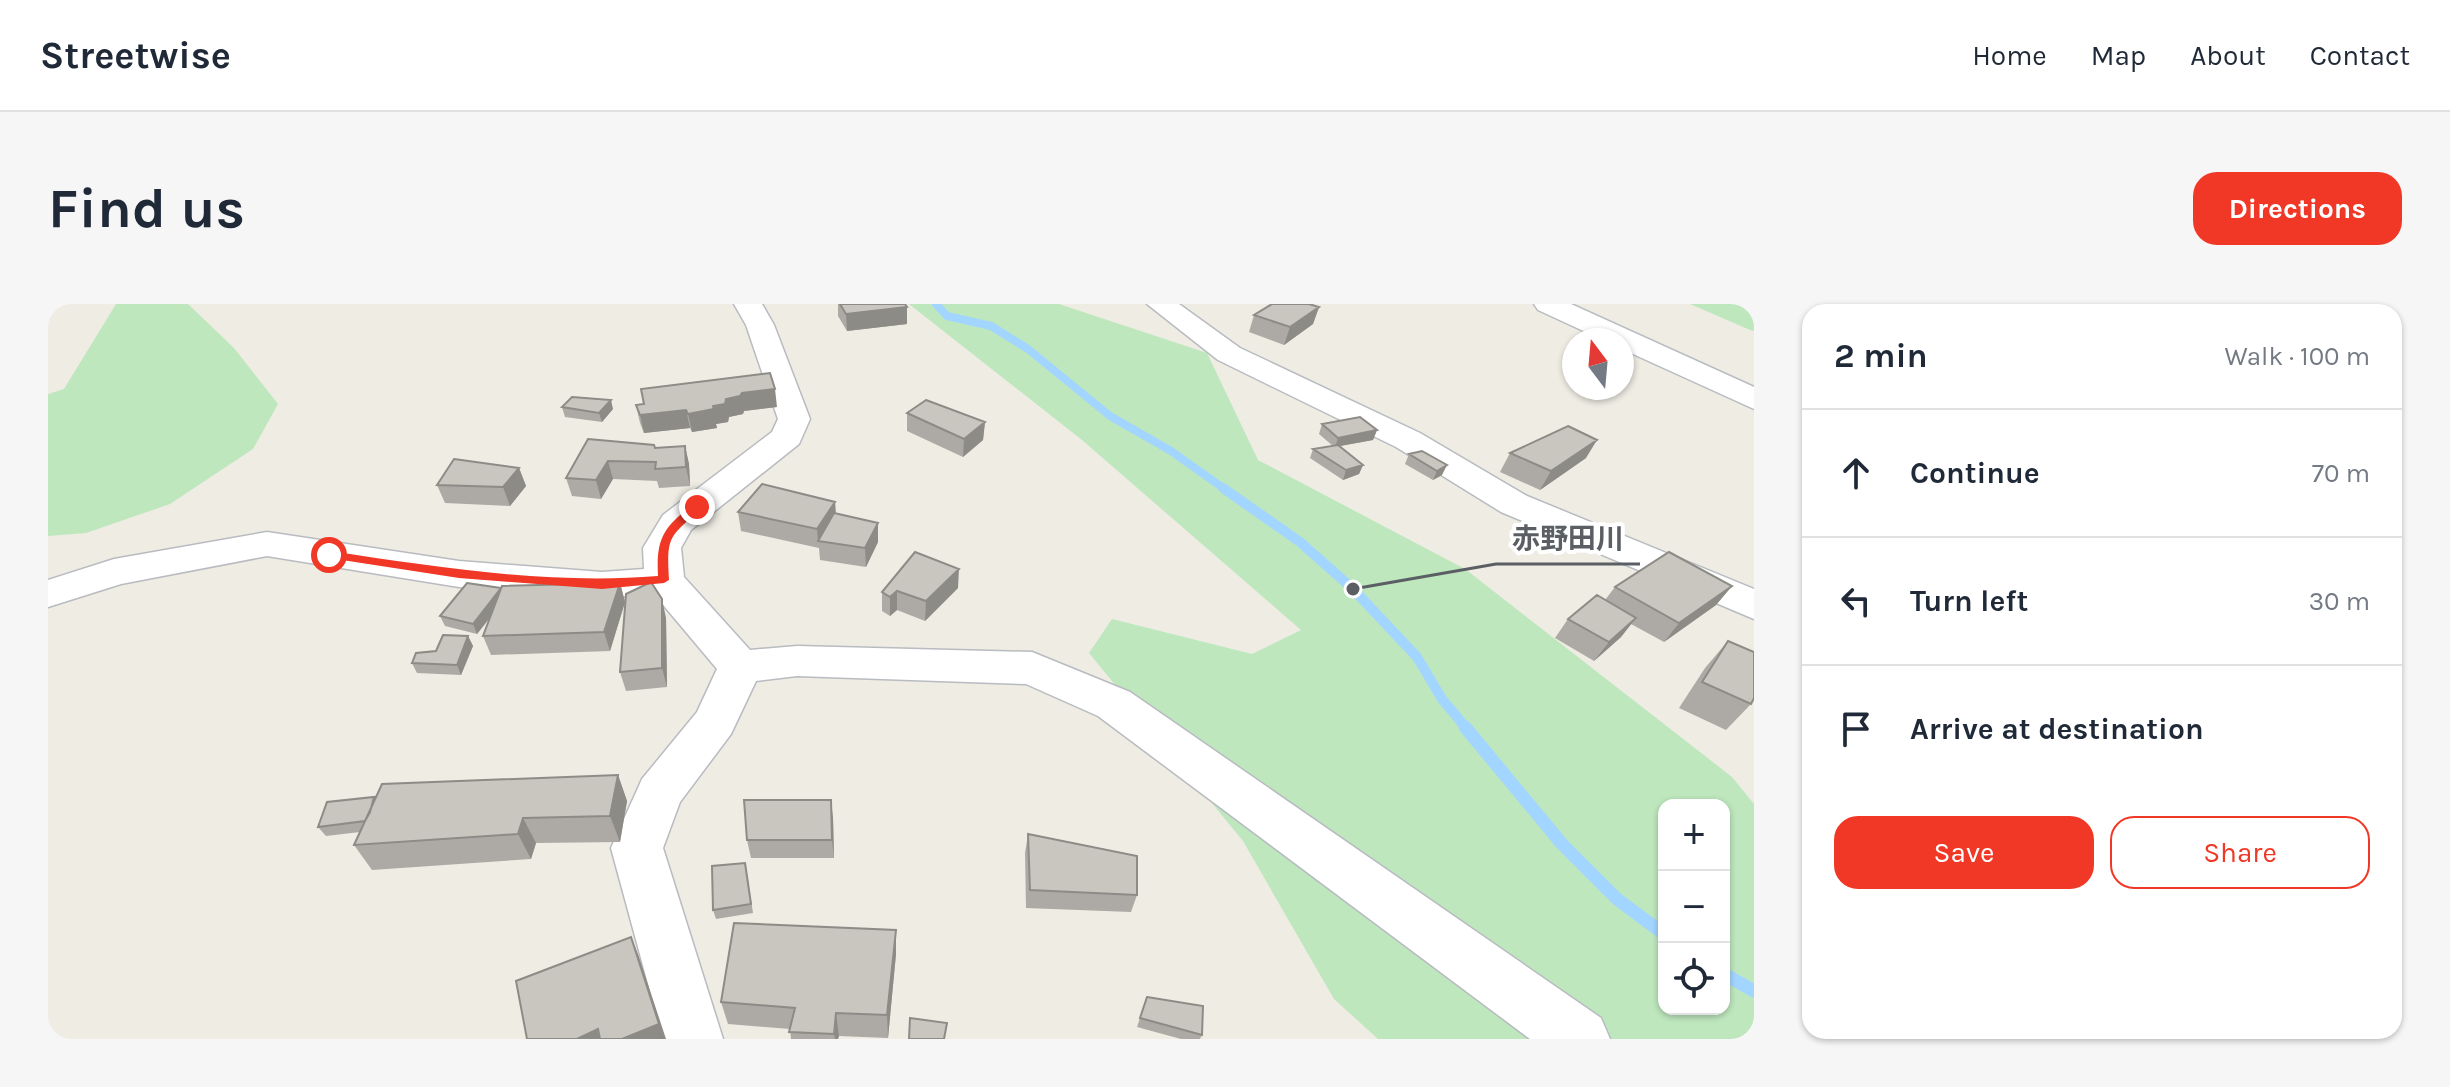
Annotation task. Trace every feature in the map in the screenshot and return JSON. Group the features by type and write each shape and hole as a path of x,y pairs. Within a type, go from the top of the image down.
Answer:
{"street":[{"path":"740,667 664,580 662,548 676,523 787,437 794,419 760,325 748,304"},
{"path":"1161,304 1229,354 1408,440 1514,504 1754,605"},
{"path":"1548,304 1754,399"},
{"path":"48,594 114,572 267,544 459,574 602,585 664,580"},
{"path":"740,667 797,661 1006,667 1032,668 1060,678 1114,704 1580,1039"},
{"path":"693,1039 637,848 659,793 715,722 740,667"}],"green space":[{"path":"116,304 188,304 234,348 278,404 253,449 170,504 86,533 48,536 48,394 64,389"},
{"path":"909,304 1059,304 1207,353 1258,460 1465,569 1732,777 1754,804 1754,1039 1378,1039 1334,999 1243,841 1089,653 1112,619 1252,654 1301,630 1082,440"},
{"path":"1690,304 1754,304 1754,331 1750,330"}],"building":[{"path":"840,304 905,304 907,307 846,314"},
{"path":"1272,304 1319,307 1290,327 1254,315"},
{"path":"770,373 775,389 742,393 726,399 725,404 713,406 714,409 688,414 686,410 640,415 636,405 644,404 641,389"},
{"path":"572,397 611,400 599,413 562,407"},
{"path":"926,400 985,422 964,439 907,413"},
{"path":"1360,417 1377,430 1338,438 1322,424"},
{"path":"1568,426 1597,440 1551,471 1510,453"},
{"path":"588,439 654,445 655,448 685,446 686,467 655,469 656,462 608,461 596,480 566,478"},
{"path":"1338,445 1363,465 1346,470 1313,449"},
{"path":"1422,451 1447,465 1437,471 1409,454"},
{"path":"454,459 519,468 503,487 437,485"},
{"path":"762,484 835,502 817,529 738,512"},
{"path":"834,513 878,523 865,548 818,541"},
{"path":"915,552 959,569 926,601 897,591 890,597 882,592"},
{"path":"1669,552 1732,586 1679,623 1615,587"},
{"path":"651,582 662,599 662,668 620,672 626,594"},
{"path":"467,583 501,588 473,624 440,616"},
{"path":"620,583 604,632 483,636 502,586"},
{"path":"1597,595 1636,618 1609,642 1568,619"},
{"path":"443,635 468,636 457,665 412,663 416,653 436,651"},
{"path":"1728,641 1754,652 1754,698 1751,704 1702,682"},
{"path":"618,775 610,816 523,818 518,834 354,845 382,784"},
{"path":"374,797 365,821 318,827 327,802"},
{"path":"744,800 831,800 832,840 747,840"},
{"path":"1028,834 1137,856 1137,895 1030,890"},
{"path":"745,863 751,904 713,910 712,866"},
{"path":"734,923 896,930 887,1015 836,1013 834,1034 789,1032 795,1008 721,1002"},
{"path":"631,937 659,1024 622,1039 600,1039 598,1029 577,1039 527,1039 516,981"},
{"path":"1147,997 1203,1006 1202,1035 1140,1018"},
{"path":"910,1018 947,1023 944,1039 909,1039"}],"waterway":[{"path":"936,304 947,316 991,326 1028,349 1110,416 1171,451 1226,490"},
{"path":"1223,488 1300,542 1353,589 1417,657 1442,699 1467,729"},
{"path":"1465,727 1562,844 1617,899 1658,930"},
{"path":"1730,977 1754,991"}],"place":[{"name":"赤野田川","path":"1353,589"}],"route":[{"path":"329,555 459,574 602,585 664,580 662,548 676,523 697,507"}]}
